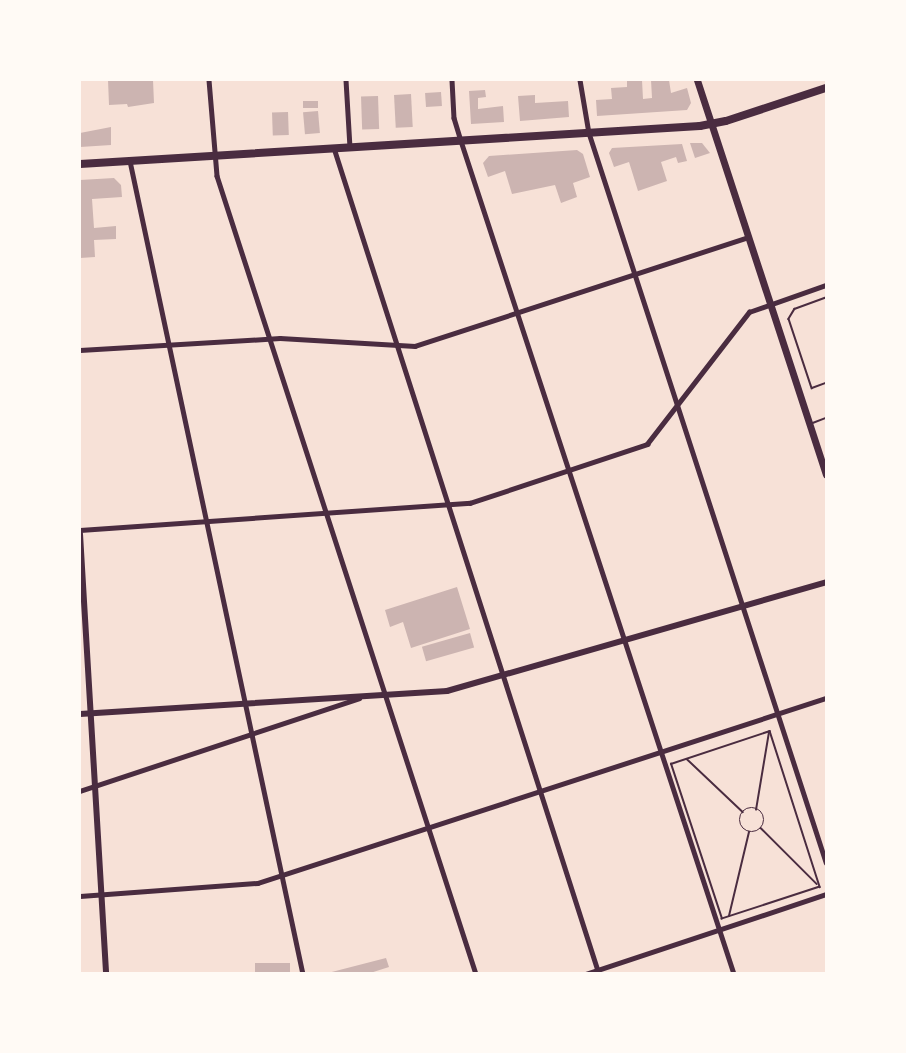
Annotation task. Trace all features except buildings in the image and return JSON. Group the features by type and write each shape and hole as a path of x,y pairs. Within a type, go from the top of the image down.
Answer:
{"main road":[{"path":"697,80 824,461 826,474"},
{"path":"80,164 712,125 826,90"}],"street":[{"path":"209,80 214,156 270,338 476,974"},
{"path":"346,80 350,147"},
{"path":"452,80 454,118 461,141 734,974"},
{"path":"580,80 589,133 826,862"},
{"path":"334,148 598,972"},
{"path":"130,160 250,734 303,974"},
{"path":"80,350 270,338 398,347 420,345 748,237"},
{"path":"106,974 80,532 450,507 569,470 647,444 746,315 770,303 826,285"},
{"path":"80,714 447,691 626,643 826,582"},
{"path":"80,791 364,697"},
{"path":"80,896 235,887 282,876 826,698"},
{"path":"586,974 598,972 826,894"}],"lane":[{"path":"810,424 826,418"}],"path":[{"path":"826,298 795,309 789,319 812,388 826,384"},
{"path":"770,731 670,764 722,919 820,887"},
{"path":"756,810 770,731"},
{"path":"770,731 820,887"},
{"path":"686,758 743,812"},
{"path":"743,812 756,810"},
{"path":"756,810 763,817 761,828"},
{"path":"743,812 740,823 749,832"},
{"path":"761,828 820,887"},
{"path":"749,832 761,828"},
{"path":"729,917 749,832"}]}
